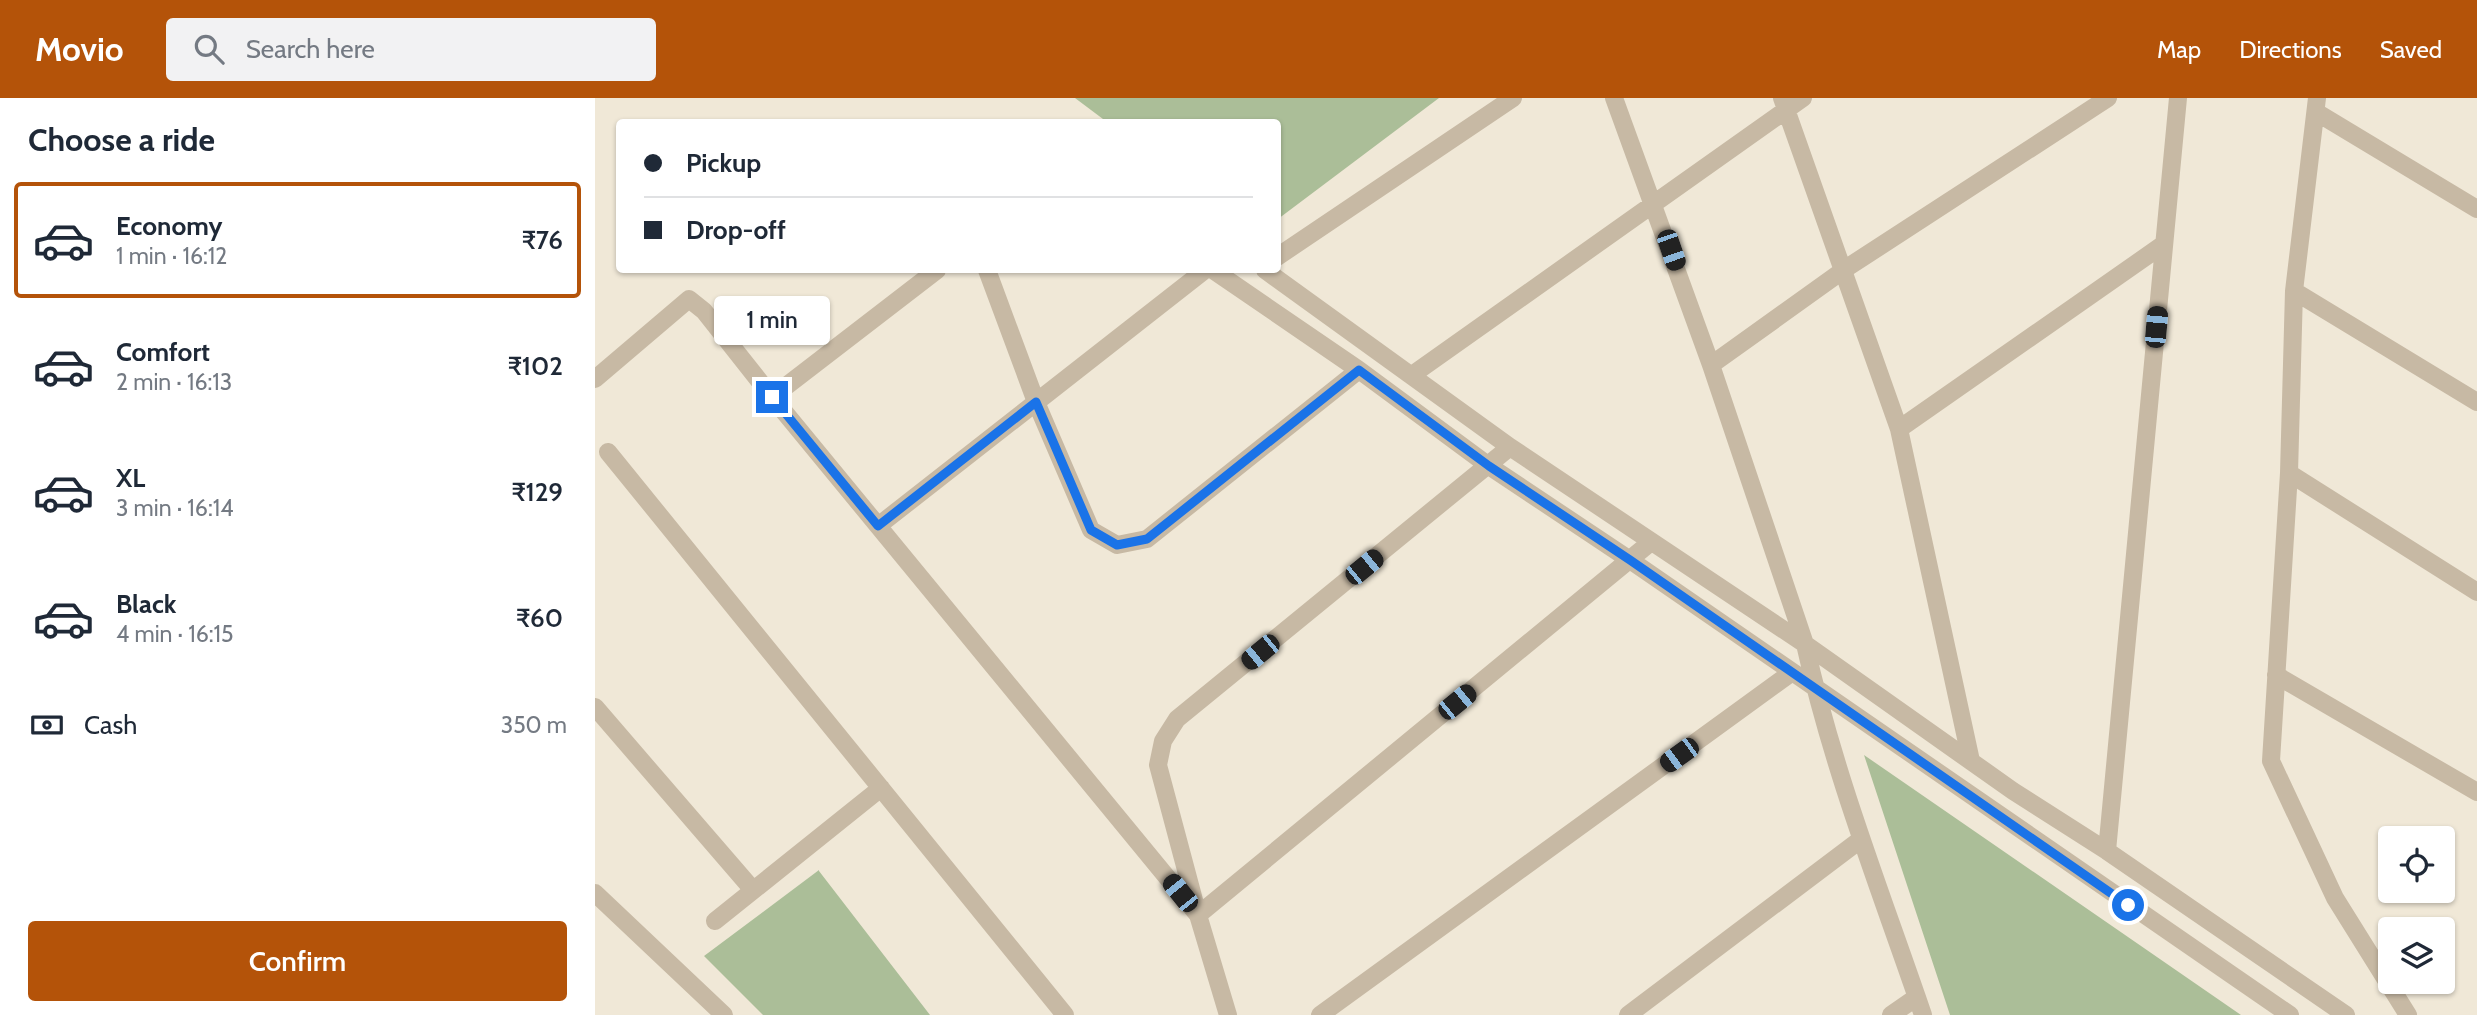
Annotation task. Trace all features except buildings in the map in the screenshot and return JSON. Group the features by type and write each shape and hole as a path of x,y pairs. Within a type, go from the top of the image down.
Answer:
{"street":[{"path":"1281,254 1513,98"},
{"path":"1614,98 1655,204 1711,365 1805,644 1815,688 1860,840 1923,1015"},
{"path":"1412,375 1655,204 1784,104 1803,98"},
{"path":"1711,365 1845,269 2108,98"},
{"path":"2107,851 2178,98"},
{"path":"1784,104 1845,269 1899,429 1971,761"},
{"path":"2408,1015 2335,898 2271,761 2289,473 2294,291 2317,105 2477,209"},
{"path":"1899,429 2164,244"},
{"path":"772,397 933,273"},
{"path":"988,273 1036,402 1091,530 1117,545 1147,539 1359,370"},
{"path":"878,526 1201,273"},
{"path":"1217,273 1359,370 1489,466 1630,560 2290,1015"},
{"path":"1269,273 1510,447 1805,644 1971,761 2346,1015"},
{"path":"2294,291 2477,402"},
{"path":"595,379 689,299 703,311 1198,915"},
{"path":"1229,1015 1198,915 1158,765 1163,741 1177,719 1510,447"},
{"path":"608,452 1065,1015"},
{"path":"2289,473 2477,592"},
{"path":"1198,915 1651,542"},
{"path":"1320,1015 1791,673"},
{"path":"2276,675 2477,792"},
{"path":"595,707 753,890"},
{"path":"715,921 881,788"},
{"path":"1629,1015 1860,840"},
{"path":"595,893 724,1015"},
{"path":"1891,1015 1917,997"}],"green space":[{"path":"1075,98 1439,98 1281,217 1281,119 1103,119"},
{"path":"1864,755 2241,1015 1950,1015"},
{"path":"819,870 930,1015 763,1015 704,956"}],"route":[{"path":"772,397 878,526 1036,402 1091,530 1117,545 1147,539 1359,370 1489,466 1630,560 2128,905"}]}
